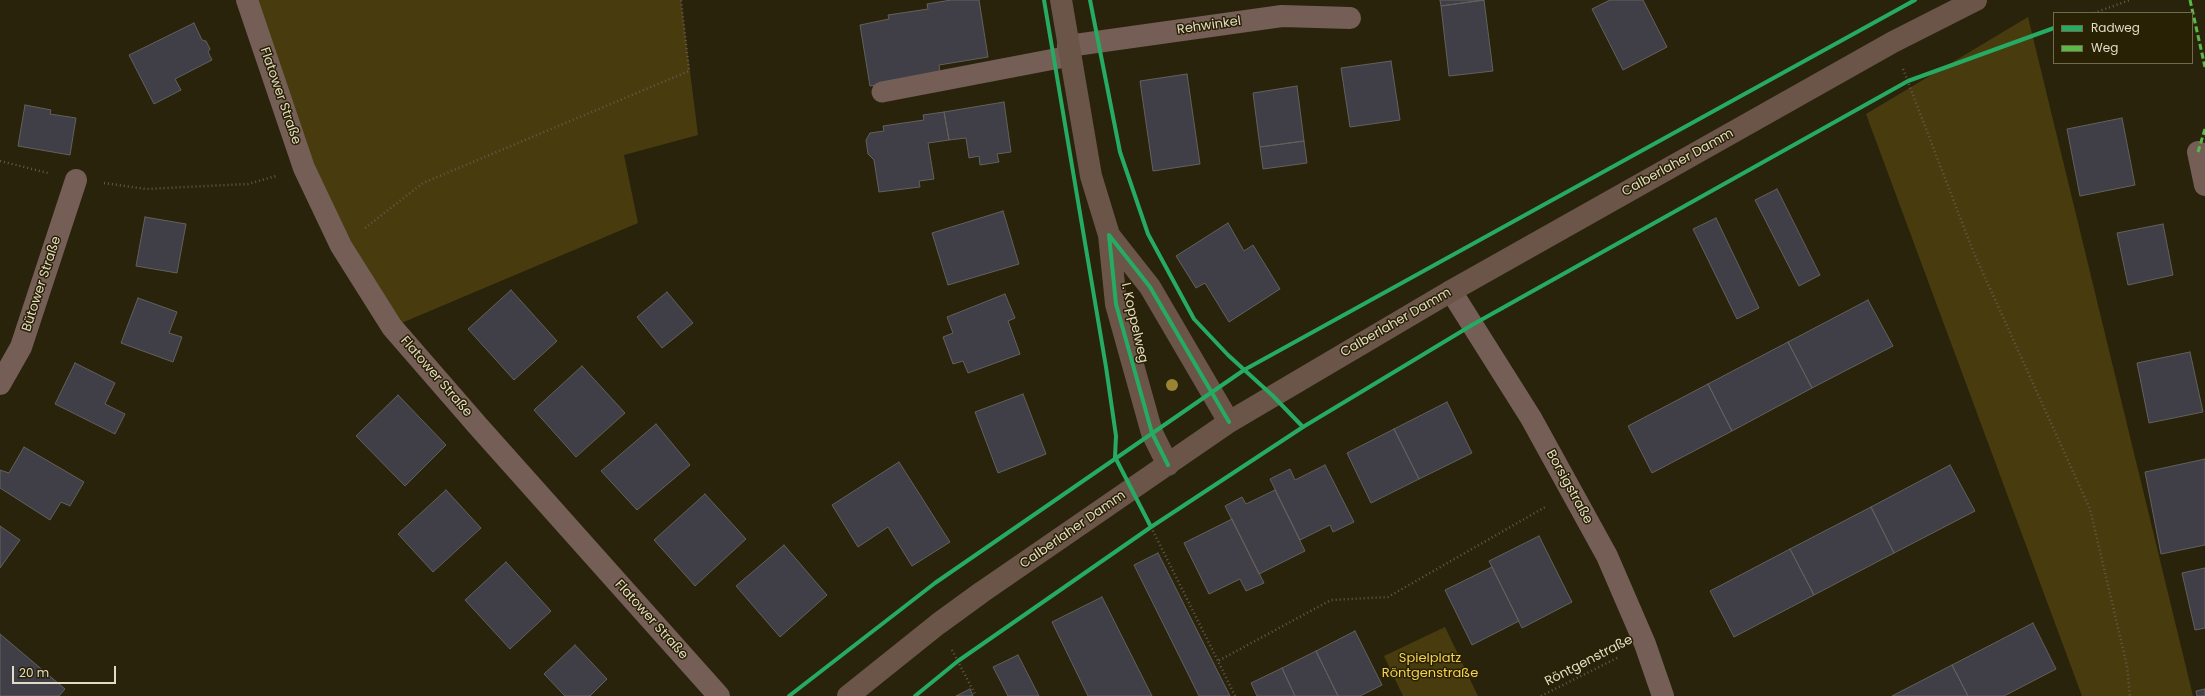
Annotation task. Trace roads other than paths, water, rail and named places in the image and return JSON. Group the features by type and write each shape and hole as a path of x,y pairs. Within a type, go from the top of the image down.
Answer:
{"street":[{"name":"Flatower Straße","path":"247,0 304,168 341,246 392,327 718,696"},
{"name":"I. Koppelweg","path":"1061,0 1091,176 1109,235 1116,304 1152,433 1168,465"},
{"name":"Calberlaher Damm","path":"848,696 938,624 1229,422 1451,291 1893,42 1976,0"},
{"name":"Rehwinkel","path":"1069,51 1282,16 1350,18"},
{"path":"2198,152 2205,185"},
{"name":"Bütower Straße","path":"0,384 21,347 76,180"},
{"name":"I. Koppelweg","path":"1109,235 1150,287 1229,422"},
{"name":"Borsigstraße","path":"1451,291 1531,418 1607,556 1645,644 1663,696"}],"lane":[{"path":"882,92 1069,51"}],"park label":[{"name":"Spielplatz Röntgenstraße","path":"1430,666"}]}
